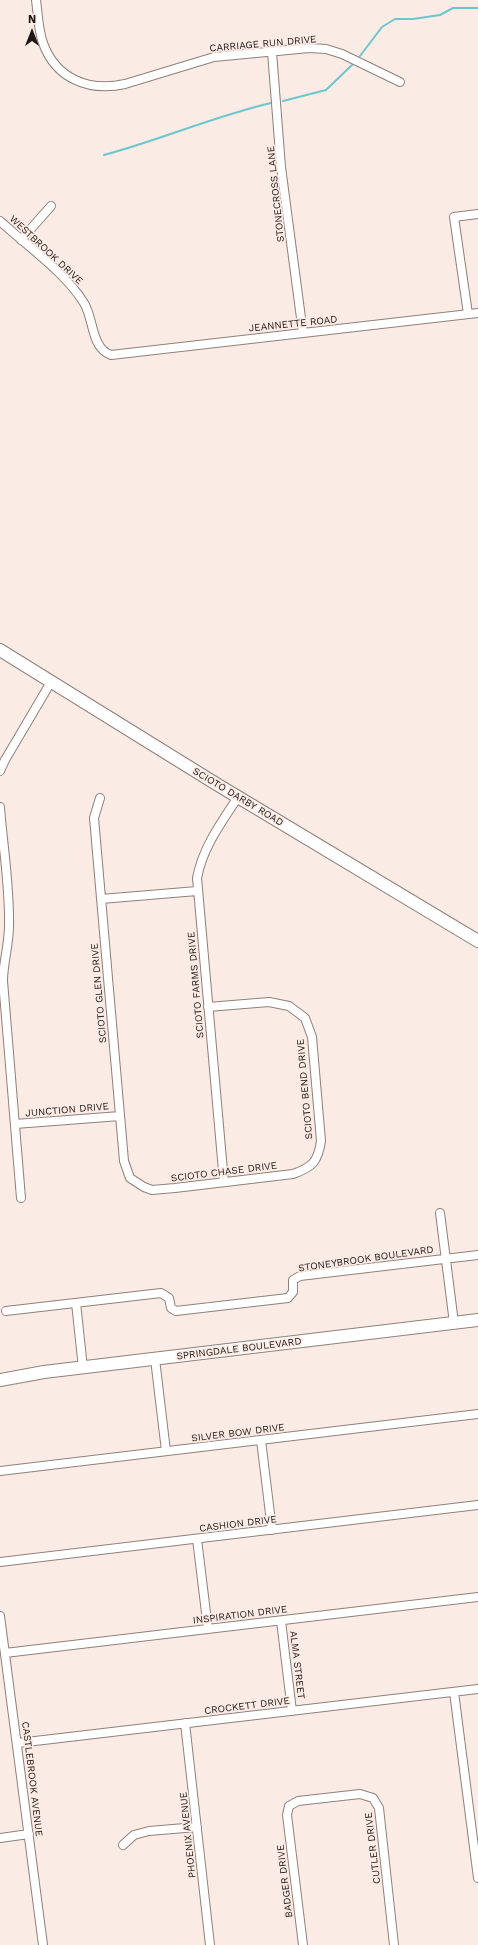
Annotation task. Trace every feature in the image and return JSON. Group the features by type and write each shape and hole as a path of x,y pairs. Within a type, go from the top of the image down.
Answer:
{"main road":[{"name":"SCIOTO DARBY ROAD","path":"0,650 478,941"},
{"name":"SPRINGDALE BOULEVARD","path":"0,1380 83,1368 478,1320"}],"street":[{"name":"CARRIAGE RUN DRIVE","path":"36,0 39,29 43,43 53,62 70,77 96,87 111,87 125,84 214,57 309,48 326,49 342,54 400,82"},
{"name":"STONECROSS LANE","path":"272,52 281,167 303,333"},
{"path":"21,240 51,206"},
{"path":"468,314 454,217 478,214"},
{"name":"WESTBROOK DRIVE","path":"0,221 74,289 88,312 98,346 103,353 111,355"},
{"name":"JEANNETTE ROAD","path":"111,355 478,313"},
{"path":"0,771 51,682"},
{"name":"SCIOTO FARMS DRIVE","path":"224,1182 197,878 200,863 206,848 238,796"},
{"name":"SCIOTO GLEN DRIVE","path":"100,798 94,818 120,1116 125,1167 127,1173 135,1183"},
{"path":"0,807 9,908 9,929 3,965 3,981 21,1198"},
{"path":"101,899 197,890"},
{"name":"SCIOTO BEND DRIVE","path":"208,1007 269,1002 289,1006 304,1018 312,1037 321,1141 319,1152 314,1163"},
{"name":"JUNCTION DRIVE","path":"15,1124 120,1116"},
{"name":"SCIOTO CHASE DRIVE","path":"135,1183 152,1190 175,1188 293,1174 304,1170 314,1163"},
{"name":"STONEYBROOK BOULEVARD","path":"440,1213 454,1323"},
{"name":"STONEYBROOK BOULEVARD","path":"6,1311 161,1293 169,1298 171,1308 176,1311 288,1298 293,1292 293,1280 300,1276 478,1255"},
{"path":"76,1303 83,1368"},
{"path":"155,1359 166,1451"},
{"name":"SILVER BOW DRIVE","path":"0,1471 478,1414"},
{"path":"261,1440 272,1530"},
{"name":"CASHION DRIVE","path":"0,1562 478,1505"},
{"path":"197,1539 208,1629"},
{"name":"INSPIRATION DRIVE","path":"5,1653 478,1597"},
{"name":"CASTLEBROOK AVENUE","path":"0,1616 18,1743 43,1945"},
{"name":"ALMA STREET","path":"281,1621 292,1711"},
{"name":"CROCKETT DRIVE","path":"18,1743 478,1689"},
{"path":"454,1692 478,1878"},
{"name":"PHOENIX AVENUE","path":"185,1723 210,1945"},
{"name":"CUTLER DRIVE","path":"287,1815 289,1806 298,1801 360,1794 369,1796 375,1801 379,1808 394,1945"},
{"name":"BADGER DRIVE","path":"287,1815 303,1945"},
{"path":"123,1845 134,1835 149,1831 197,1827"},
{"path":"0,1838 29,1834"}],"waterway":[{"path":"360,56 382,27 395,19 413,19 440,15 453,8 478,8"},
{"path":"283,101 326,90 352,65"},
{"path":"104,155 229,114 271,103"}]}
